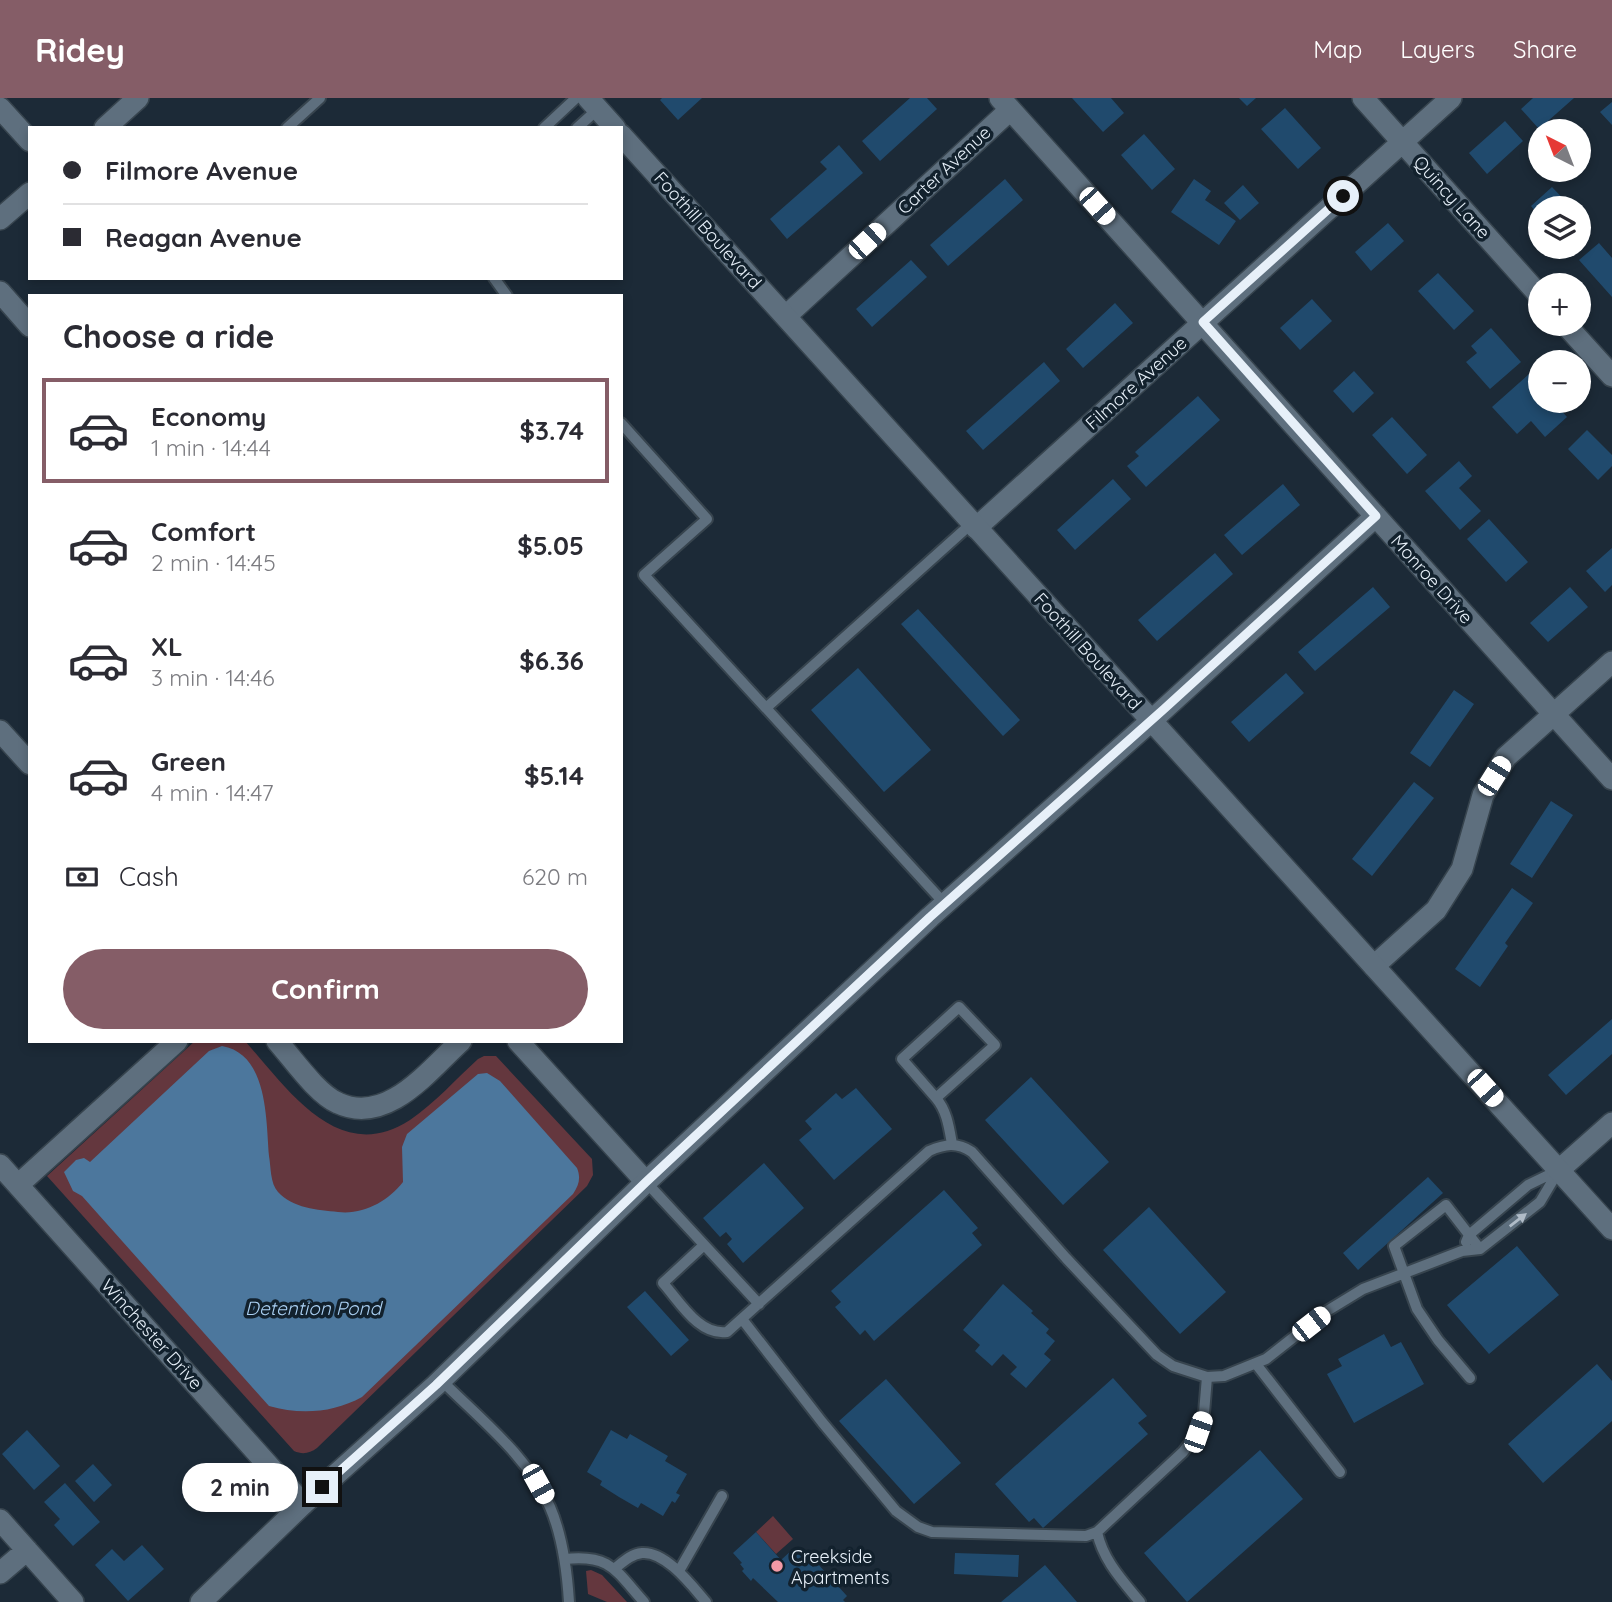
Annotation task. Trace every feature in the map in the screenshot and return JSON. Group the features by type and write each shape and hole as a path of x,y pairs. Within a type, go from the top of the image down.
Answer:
{"street":[{"path":"106,126 138,98"},
{"name":"Quincy Lane","path":"1363,98 1528,283"},
{"name":"Filmore Avenue","path":"974,525 1451,98"},
{"path":"590,101 613,126"},
{"name":"Carter Avenue","path":"786,316 1005,104"},
{"name":"Monroe Drive","path":"1005,104 1612,779"},
{"path":"0,108 28,139"},
{"name":"Foothill Boulevard","path":"623,137 1612,1229"},
{"path":"0,219 28,195"},
{"path":"0,292 28,324"},
{"path":"1576,336 1612,376"},
{"path":"201,1602 303,1504 441,1380 646,1182 945,904 1152,721 1376,516"},
{"path":"1374,967 1436,910 1462,869 1483,795 1506,757 1612,662"},
{"path":"0,731 28,762"},
{"path":"19,1185 175,1043"},
{"path":"279,1043 320,1090 337,1103 365,1108 379,1107 398,1097 459,1043"},
{"path":"520,1043 646,1182"},
{"path":"1559,1170 1612,1123"},
{"name":"Winchester Drive","path":"0,1165 303,1504"},
{"path":"0,1520 73,1602"},
{"path":"0,1573 27,1550"}],"lane":[{"path":"289,126 320,98"},
{"path":"547,126 590,101"},
{"path":"578,126 590,101"},
{"path":"623,425 707,519 644,575 945,904"},
{"path":"766,708 974,525"},
{"path":"936,1098 995,1045 959,1007 902,1059 946,1113 952,1144"},
{"path":"704,1245 663,1283 707,1330 727,1332 920,1158 929,1151 952,1144 963,1146 1157,1355 1173,1366 1207,1377 1224,1376 1266,1359 1327,1311 1363,1289 1462,1251 1480,1249 1541,1202 1559,1170"},
{"path":"1462,1251 1469,1235 1528,1185 1559,1170"},
{"path":"646,1182 759,1304"},
{"path":"1470,1378 1416,1309 1394,1246 1446,1205 1480,1249"},
{"path":"742,1319 896,1511 918,1527 932,1532 1086,1536 1097,1532 1184,1452 1198,1432 1204,1413 1207,1377"},
{"path":"1255,1364 1340,1472"},
{"path":"441,1380 515,1455 538,1484 550,1506 565,1559 569,1602"},
{"path":"678,1571 722,1496"},
{"path":"1097,1532 1106,1560 1140,1602"},
{"path":"614,1569 630,1557 644,1553 658,1556 678,1571 706,1602"},
{"path":"565,1559 598,1559 614,1569 644,1602"}],"shaded area":[{"name":"Detention Pond","path":"193,1043 247,1043 278,1080 316,1116 337,1128 360,1134 384,1132 410,1120 437,1099 478,1059 496,1056 592,1159 593,1175 587,1186 317,1448 300,1453 294,1451 47,1176"},
{"path":"773,1516 793,1539 776,1554 756,1532"},
{"path":"591,1570 602,1575 627,1602 607,1602 588,1594 586,1571"}],"water":[{"name":"Detention Pond","path":"222,1046 237,1052 248,1061 256,1075 265,1107 271,1175 278,1192 290,1202 322,1210 348,1212 366,1209 383,1201 403,1182 402,1147 407,1134 478,1074 487,1073 500,1081 577,1168 578,1184 573,1194 362,1397 340,1406 316,1411 293,1411 269,1406 82,1196 73,1191 64,1172 76,1160 84,1158 90,1162 209,1051"}],"building":[{"path":"702,98 678,120 660,100"},
{"path":"910,98 927,98 937,109 880,161 862,141"},
{"path":"1072,98 1111,98 1124,113 1103,132"},
{"path":"1239,98 1256,98 1247,106"},
{"path":"1533,98 1574,98 1550,119 1530,119 1521,109"},
{"path":"1612,102 1612,125 1600,112"},
{"path":"1285,108 1321,148 1298,169 1261,129"},
{"path":"1505,121 1523,141 1487,174 1469,153"},
{"path":"1144,134 1175,169 1152,190 1121,155"},
{"path":"839,145 863,173 787,239 770,219 827,169 820,162"},
{"path":"1005,179 1023,200 948,266 930,245"},
{"path":"1194,179 1211,191 1205,200 1236,221 1219,245 1171,212"},
{"path":"1243,185 1259,203 1240,220 1224,203"},
{"path":"1552,187 1561,196 1542,196"},
{"path":"1388,223 1404,241 1371,271 1355,252"},
{"path":"1599,243 1612,258 1612,297 1579,260 1591,259 1591,250"},
{"path":"911,260 927,277 872,327 856,309"},
{"path":"1438,273 1474,311 1454,330 1418,291"},
{"path":"1312,299 1332,321 1300,350 1280,328"},
{"path":"1115,303 1133,323 1083,368 1066,349"},
{"path":"1491,328 1521,362 1490,389 1466,362 1477,353 1471,346"},
{"path":"1044,362 1060,381 983,450 966,431"},
{"path":"1354,371 1374,393 1353,413 1333,391"},
{"path":"1528,375 1528,413 1564,413 1567,417 1545,437 1531,421 1517,434 1492,407"},
{"path":"1198,396 1220,420 1146,487 1127,466 1139,456 1135,452"},
{"path":"1392,417 1427,455 1407,474 1372,435"},
{"path":"1587,430 1612,455 1612,466 1598,480 1568,449"},
{"path":"1459,461 1472,476 1459,488 1481,511 1460,530 1425,491"},
{"path":"1113,479 1131,499 1075,550 1057,530"},
{"path":"1283,484 1300,505 1242,555 1224,535"},
{"path":"1489,519 1528,562 1506,582 1467,539"},
{"path":"1612,548 1612,585 1605,592 1586,571"},
{"path":"1215,553 1233,574 1157,641 1138,620"},
{"path":"1373,587 1390,607 1315,671 1298,652"},
{"path":"1570,587 1588,607 1548,642 1530,623"},
{"path":"918,609 1020,720 1003,736 901,624"},
{"path":"858,668 931,750 884,792 811,710"},
{"path":"1286,673 1304,693 1249,742 1231,722"},
{"path":"1454,690 1474,704 1430,767 1410,753"},
{"path":"1414,782 1434,798 1372,876 1352,859"},
{"path":"1551,801 1573,815 1532,878 1510,864"},
{"path":"1512,888 1533,903 1505,943 1508,946 1480,987 1455,969"},
{"path":"1612,1019 1612,1054 1566,1095 1548,1075"},
{"path":"1031,1077 1109,1162 1063,1205 985,1120"},
{"path":"856,1088 892,1129 834,1180 799,1140 812,1129 805,1121 836,1093 842,1099"},
{"path":"764,1163 804,1208 743,1263 727,1244 732,1239 726,1232 720,1237 703,1218"},
{"path":"1428,1177 1443,1193 1358,1270 1343,1253"},
{"path":"944,1190 978,1228 972,1233 982,1245 874,1341 865,1330 860,1335 835,1307 841,1302 831,1291"},
{"path":"1149,1207 1226,1292 1180,1334 1103,1250"},
{"path":"1517,1246 1559,1295 1489,1354 1447,1305"},
{"path":"1003,1284 1033,1311 1031,1313 1049,1329 1046,1333 1055,1341 1044,1354 1051,1360 1026,1388 1010,1374 1017,1367 1003,1354 992,1366 975,1351 980,1345 963,1330"},
{"path":"645,1291 689,1340 671,1356 627,1307"},
{"path":"1384,1334 1391,1347 1401,1342 1424,1384 1354,1423 1327,1374 1342,1366 1338,1359"},
{"path":"1597,1364 1612,1381 1612,1421 1543,1483 1508,1444"},
{"path":"1113,1378 1147,1416 1138,1423 1148,1434 1043,1528 1034,1518 1029,1522 995,1484"},
{"path":"886,1379 961,1463 914,1504 839,1421"},
{"path":"27,1430 60,1466 34,1490 2,1454"},
{"path":"611,1430 627,1439 630,1434 668,1456 665,1461 687,1474 676,1493 680,1495 675,1503 672,1501 663,1516 641,1503 638,1508 619,1497 600,1485 602,1481 587,1472"},
{"path":"1260,1450 1303,1499 1187,1602 1144,1553"},
{"path":"93,1464 112,1485 94,1502 75,1481"},
{"path":"65,1483 100,1522 73,1546 54,1525 60,1519 44,1502"},
{"name":"Creekside Apartments","path":"756,1532 781,1560 793,1549 813,1567 817,1563 847,1596 843,1600 845,1602 778,1602 753,1578 751,1581 742,1571 742,1563 733,1553"},
{"path":"142,1545 164,1569 128,1601 95,1565 112,1549 124,1561"},
{"path":"955,1553 1019,1555 1018,1577 954,1574"},
{"path":"1045,1565 1077,1602 1001,1602"}],"place":[{"name":"Creekside Apartments","path":"777,1566"}],"route":[{"path":"322,1487 436,1385 646,1182 930,917 1376,516 1203,322 1343,196"}]}
